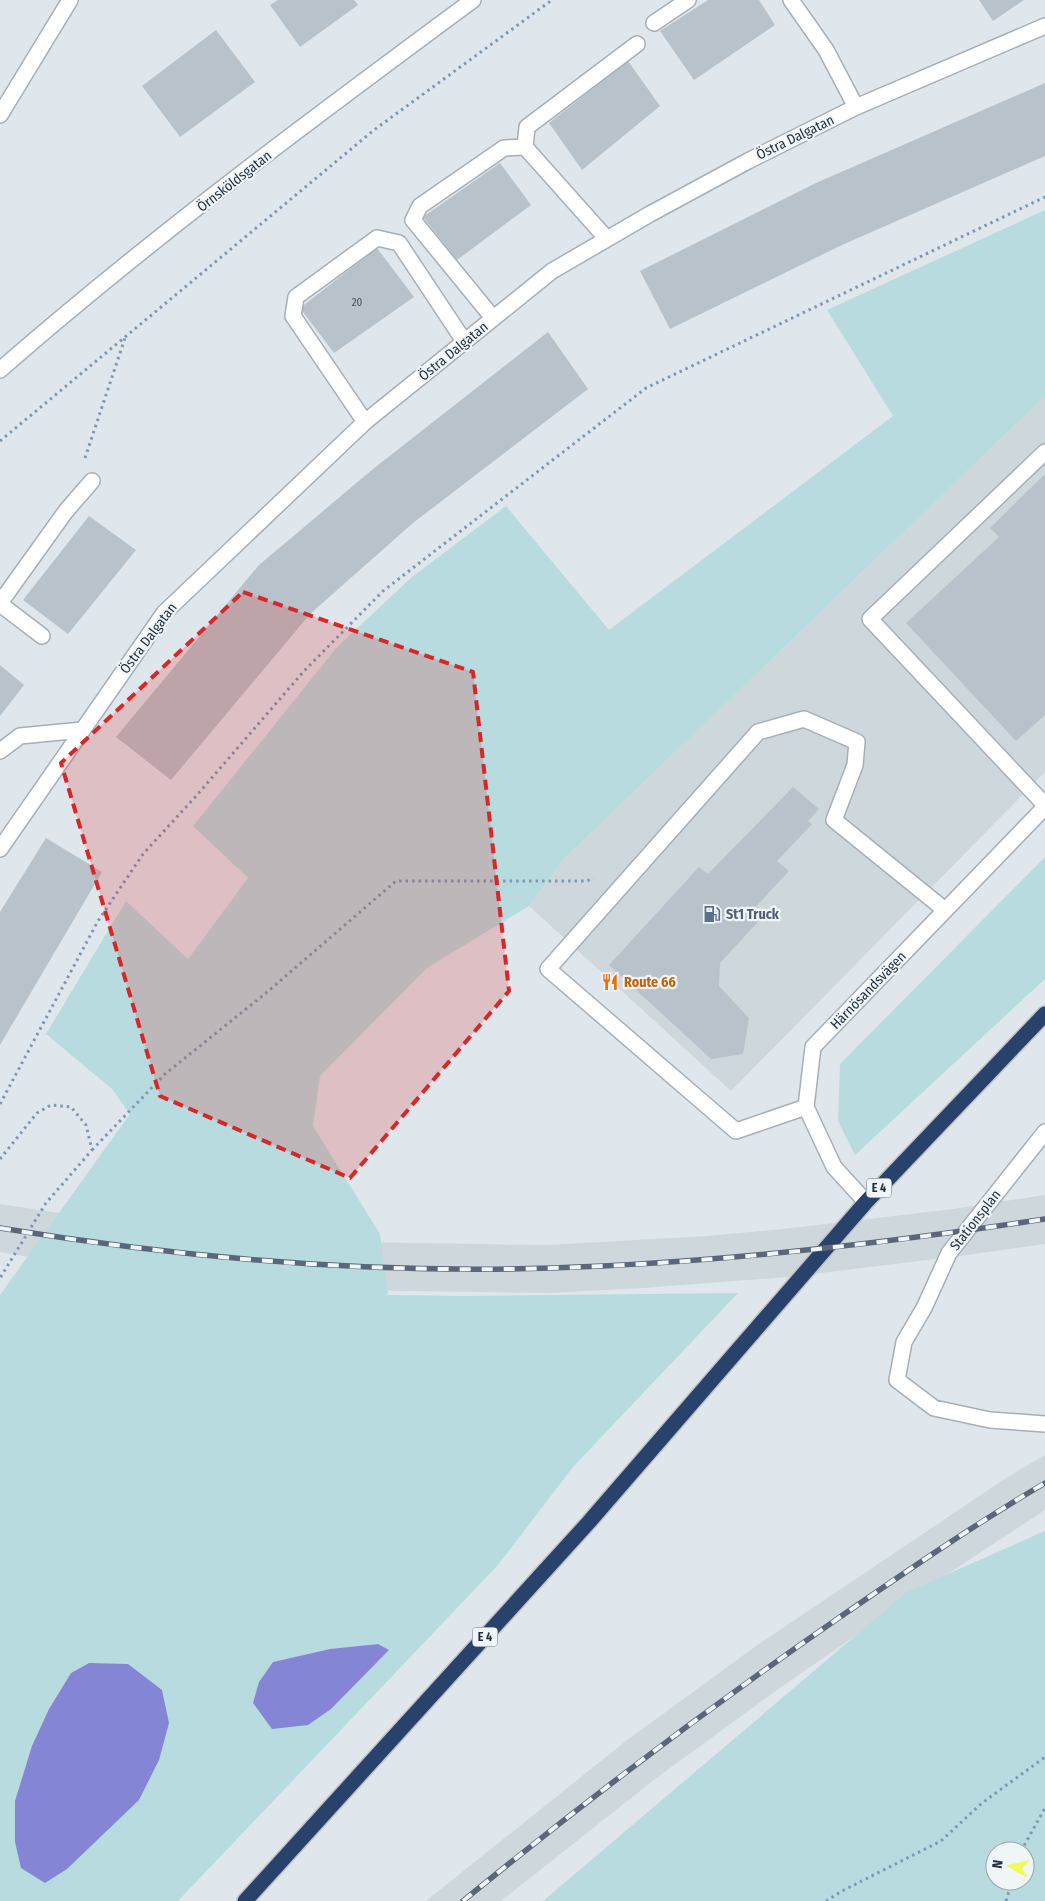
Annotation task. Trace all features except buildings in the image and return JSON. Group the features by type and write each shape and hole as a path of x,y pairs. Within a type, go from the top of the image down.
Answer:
{"highway":[{"name":"E 4","path":"245,1901 589,1522 866,1202 1045,1014"}],"street":[{"path":"0,115 70,0"},
{"name":"Örnsköldsgatan","path":"0,370 83,297 366,79 474,0"},
{"path":"654,23 688,0"},
{"path":"791,0 826,50 856,107"},
{"name":"Östra Dalgatan","path":"0,849 164,613 365,422 552,271 740,165 856,107 1045,26"},
{"path":"607,239 525,147 527,127 637,44"},
{"path":"493,318 414,220 420,206 504,148 525,147"},
{"path":"365,422 293,316 296,297 376,238 399,244 464,341"},
{"path":"1045,452 870,619 1045,806"},
{"path":"42,636 0,603 66,511 92,481"},
{"path":"866,1202 834,1167 806,1107 736,1131 548,969 758,732 804,719 857,742 855,765 834,820 945,910"},
{"path":"0,751 20,736 82,730"},
{"name":"Härnösandsvägen","path":"806,1107 813,1047 1045,806"},
{"name":"Stationsplan","path":"1045,1132 949,1253 924,1308 904,1342 897,1380 934,1408 990,1420 1045,1424"}],"path":[{"path":"0,441 374,130 552,0"},
{"path":"0,1104 98,921 143,854 197,795 304,671 383,590 646,388 1045,197"},
{"path":"82,466 125,337"},
{"path":"0,1278 46,1203 92,1150 165,1074 266,993 396,881 585,881 635,871"},
{"path":"0,1159 37,1113 50,1105 71,1107 86,1125 92,1150"},
{"path":"826,1901 941,1840 982,1804 1045,1758"},
{"path":"1026,1841 1045,1808"}],"highlighted area":[{"path":"243,592 473,672 509,991 350,1178 160,1096 61,763"}],"shaded area":[{"path":"1045,210 1045,396 564,859 529,906 427,968 320,1076 313,1126 380,1234 388,1295 738,1293 573,1467 498,1565 178,1901 0,1901 0,1295 130,1114 112,1089 46,1034 126,901 188,959 248,878 193,826 337,647 412,577 506,506 609,630 893,416 827,310","holes":["378,1644 389,1650 376,1663 259,1682 273,1662 330,1649","89,1663 49,1709 71,1673"]},
{"path":"1045,396 1045,772 731,1091 529,906 564,859"},
{"path":"1045,857 1045,979 855,1155 838,1121 840,1064"},
{"path":"1045,1195 1045,1244 788,1277 643,1288 549,1293 350,1290 59,1262 0,1252 0,1204 66,1214 353,1242 548,1245 707,1236 783,1229 953,1209"},
{"path":"1045,1455 1045,1510 893,1610 784,1685 655,1779 501,1901 426,1901 626,1741 756,1646 1006,1478"},
{"path":"1045,1531 1045,1901 543,1901 907,1592"}],"water":[{"path":"378,1644 389,1650 331,1709 308,1725 272,1729 253,1703 259,1682 273,1662 330,1649"},
{"path":"89,1663 128,1664 162,1690 169,1723 159,1760 139,1800 67,1869 45,1883 21,1868 15,1842 15,1801 32,1746 49,1709 71,1673"}],"railway":[{"path":"0,1228 137,1248 275,1262 344,1266 483,1269 552,1268 737,1257 860,1244 1045,1219"},
{"path":"463,1901 648,1755 743,1685 916,1565 1045,1483"}],"place":[{"name":"St1 Truck","path":"712,914"},
{"name":"Route 66","path":"610,982"}]}
